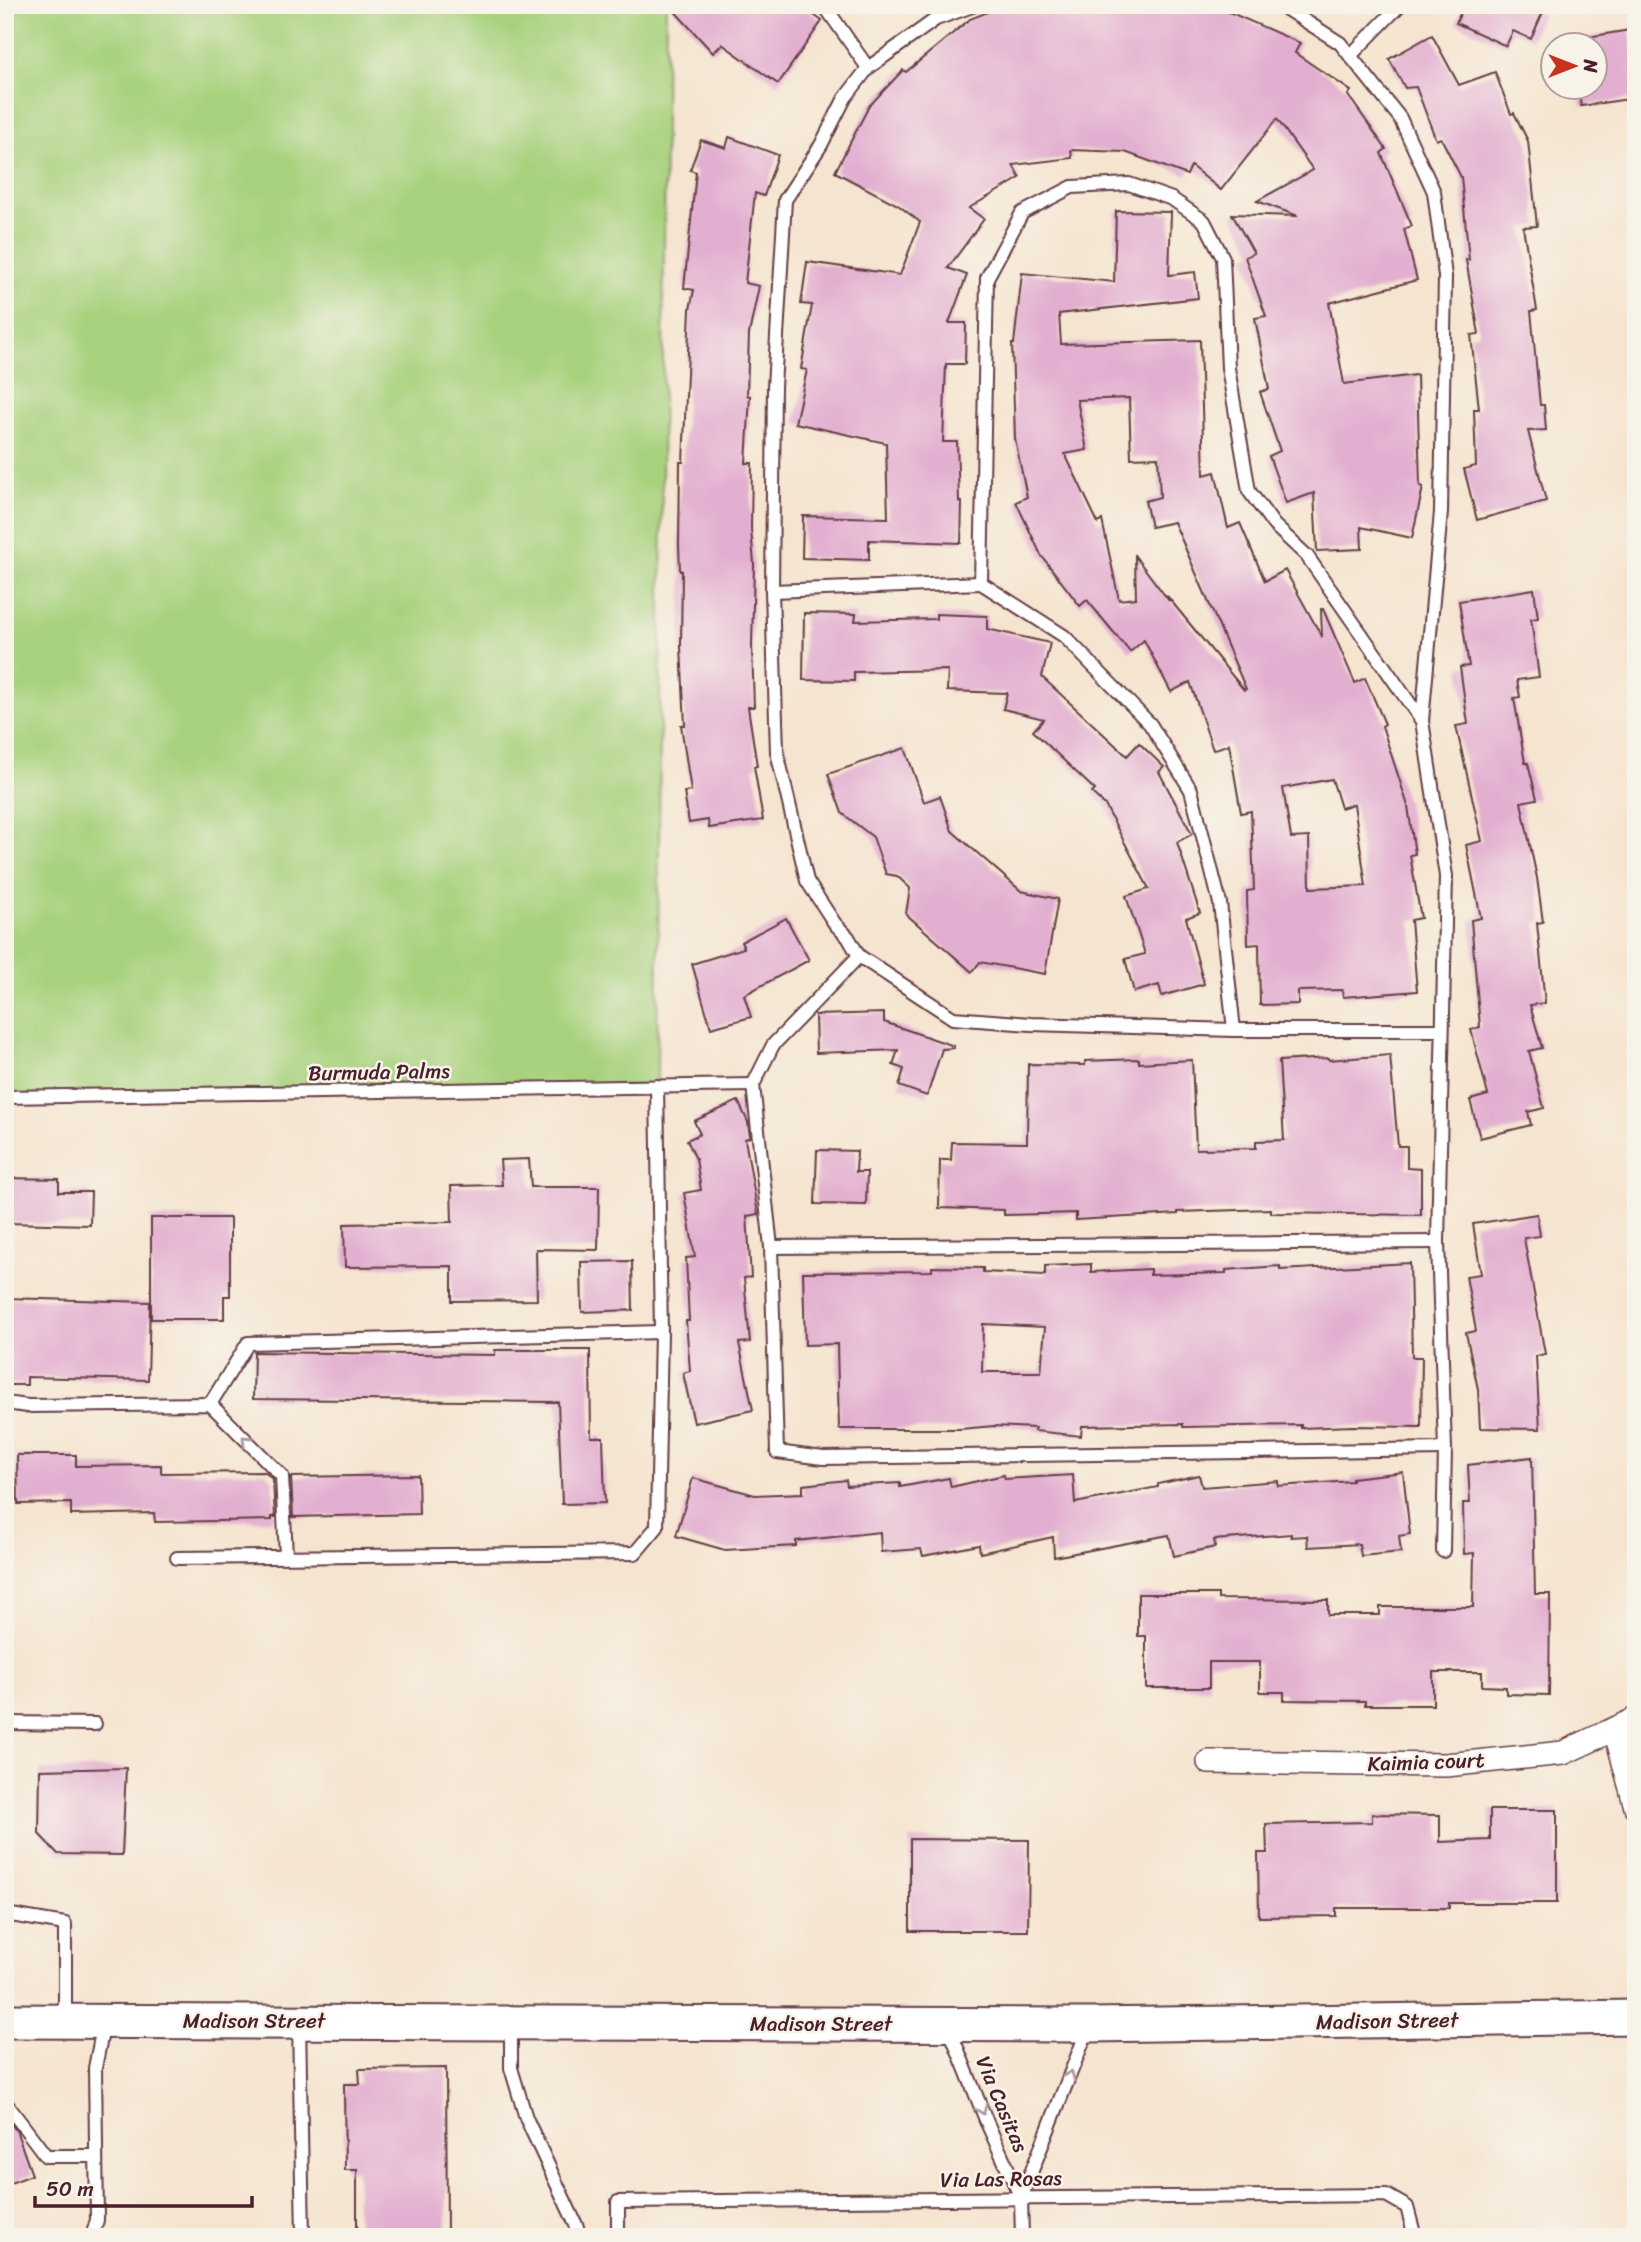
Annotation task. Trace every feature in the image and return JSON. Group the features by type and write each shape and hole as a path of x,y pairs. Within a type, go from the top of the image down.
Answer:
{"main road":[{"name":"Madison Street","path":"5,2021 1090,2025 1636,2017"}],"street":[{"name":"Kaimia court","path":"1209,1762 1446,1765 1563,1753 1636,1719"},
{"path":"1615,1729 1636,1807"}],"lane":[{"path":"824,5 868,68"},
{"path":"975,5 936,19 868,68 845,98 821,145 785,200 774,387 772,591 777,752 807,881 859,956 953,1018 1031,1024 1234,1030 1441,1030"},
{"path":"1280,5 1339,43 1400,118 1434,192 1445,276 1441,512 1422,721 1446,876 1438,1242 1445,1448 1443,1551"},
{"path":"1350,56 1400,5"},
{"path":"981,583 987,278 1022,213 1072,187 1129,184 1172,199 1204,221 1223,258 1228,368 1249,491 1275,525 1307,556 1422,721"},
{"path":"772,591 981,583 1064,636 1150,724 1191,790 1220,903 1234,1030"},
{"path":"859,956 773,1045 752,1085 771,1247 777,1452 823,1458 1445,1448"},
{"name":"Burmuda Palms","path":"5,1097 752,1085"},
{"path":"177,1558 635,1553 657,1527 661,1332 657,1086"},
{"path":"771,1247 1438,1242"},
{"path":"210,1404 248,1343 661,1332"},
{"path":"5,1402 28,1406 210,1404 282,1476 286,1556"},
{"path":"5,1723 95,1724"},
{"path":"5,1914 65,1924 65,2020"},
{"path":"92,2237 97,2220 95,2068 104,2020"},
{"path":"299,2021 303,2237"},
{"path":"511,2022 511,2068 526,2118 577,2227 577,2237"},
{"name":"Via Casitas","path":"948,2024 988,2125 1021,2198 1022,2237"},
{"name":"Via Casitas","path":"1021,2198 1090,2025"},
{"path":"5,2102 46,2156 96,2156"},
{"name":"Via Las Rosas","path":"618,2237 618,2202 1386,2195 1408,2207 1415,2237"}],"green space":[{"path":"5,5 666,5 657,1086 5,1097"}],"building":[{"path":"669,5 800,5 822,21 778,84 722,44 713,53"},
{"path":"1005,5 1213,5 1300,43 1295,53 1351,91 1348,95 1386,149 1381,153 1412,226 1404,229 1417,280 1329,303 1344,384 1417,375 1420,486 1423,487 1412,538 1361,527 1362,549 1317,551 1314,493 1286,503 1269,456 1280,451 1260,392 1269,389 1255,318 1266,316 1245,257 1254,253 1232,214 1298,216 1257,201 1313,170 1277,119 1221,190 1191,166 1187,175 1125,152 1071,150 1072,158 1013,165 1020,178 969,208 984,219 948,268 967,275 949,323 966,323 965,364 946,364 943,442 957,442 959,502 962,502 961,543 869,540 869,560 802,558 803,516 888,518 886,443 795,423 807,370 801,369 812,305 801,304 807,262 900,275 920,222 898,205 835,172 869,106 903,70 906,72 970,19"},
{"path":"1464,5 1546,5 1531,39 1513,31 1506,46 1456,23"},
{"path":"1630,30 1636,69 1636,98 1610,102 1610,33"},
{"path":"1432,35 1459,85 1495,72 1511,114 1514,113 1528,141 1537,226 1523,227 1537,310 1531,311 1540,405 1544,405 1546,430 1528,431 1546,501 1477,520 1464,469 1476,466 1474,409 1479,409 1471,335 1479,334 1466,260 1469,260 1461,177 1441,138 1436,140 1416,87 1405,88 1389,59"},
{"path":"1580,102 1608,102 1581,106"},
{"path":"729,137 778,155 764,196 755,193 745,283 759,286 749,334 747,395 750,396 746,463 752,463 751,529 754,564 754,707 748,707 763,820 709,828 708,820 689,823 684,792 691,791 681,725 685,725 681,647 682,571 679,545 680,462 683,462 690,309 694,290 684,288 696,172 690,170 701,140 726,148"},
{"path":"1116,211 1171,212 1169,275 1195,272 1198,298 1059,314 1061,344 1200,340 1204,475 1215,472 1228,528 1240,523 1265,581 1285,570 1322,637 1323,609 1355,683 1365,678 1385,724 1382,726 1408,806 1415,854 1410,855 1421,918 1411,920 1417,991 1343,997 1342,990 1298,991 1298,1004 1260,1005 1259,944 1248,945 1247,891 1254,890 1251,811 1241,813 1229,744 1213,750 1190,682 1171,692 1144,640 1130,652 1087,600 1080,606 1041,555 1016,502 1027,497 1015,439 1012,344 1022,273 1114,282","holes":["1129,398 1131,458 1158,457 1160,497 1145,501 1151,527 1174,522 1246,689 1244,690 1135,556 1136,598 1119,600 1102,520 1098,523 1065,454 1087,450 1077,400","1332,779 1341,808 1354,804 1366,886 1310,888 1309,837 1291,838 1283,788"]},
{"path":"1534,589 1538,618 1531,619 1539,677 1517,680 1520,697 1514,698 1525,763 1528,763 1537,799 1521,802 1543,922 1537,923 1545,1003 1530,1005 1542,1048 1529,1051 1544,1108 1528,1112 1531,1125 1480,1138 1470,1100 1488,1095 1471,1030 1480,1027 1471,920 1481,918 1466,845 1482,841 1456,726 1468,724 1460,667 1469,666 1459,601"},
{"path":"804,613 856,614 855,621 936,619 936,614 987,616 987,629 1050,643 1042,677 1127,756 1139,743 1164,767 1159,772 1192,834 1177,842 1200,913 1186,918 1204,984 1162,996 1159,985 1134,992 1125,959 1145,954 1126,896 1149,889 1105,805 1092,793 1095,790 1033,731 1044,719 1003,709 1007,693 947,691 948,670 854,672 854,681 803,680"},
{"path":"905,748 924,802 940,796 952,831 1021,891 1058,899 1045,974 980,962 972,972 906,914 910,888 897,876 886,874 873,837 842,813 828,774"},
{"path":"786,918 809,960 744,995 751,1017 711,1028 692,964 744,948 741,942"},
{"path":"884,1013 884,1022 954,1046 942,1049 927,1096 899,1086 904,1069 893,1065 898,1050 816,1053 815,1015"},
{"path":"1390,1055 1398,1146 1407,1146 1407,1168 1421,1169 1421,1215 1271,1213 1271,1209 1178,1212 1076,1220 1076,1213 1004,1215 1004,1210 939,1208 940,1160 951,1160 952,1142 1027,1143 1028,1064 1085,1065 1085,1061 1139,1059 1139,1063 1192,1060 1196,1149 1256,1148 1256,1141 1284,1140 1279,1061"},
{"path":"738,1101 748,1122 750,1137 745,1139 758,1214 747,1216 751,1277 744,1278 750,1342 739,1343 753,1410 694,1423 683,1373 690,1371 686,1321 689,1321 686,1258 695,1257 684,1193 701,1190 696,1159 687,1140 700,1134 694,1121"},
{"path":"817,1150 857,1151 856,1172 867,1172 866,1205 815,1204"},
{"path":"529,1159 531,1187 599,1187 598,1250 536,1249 537,1300 452,1301 452,1266 345,1267 344,1224 452,1222 451,1186 502,1185 500,1160"},
{"path":"5,1178 59,1179 59,1192 91,1192 90,1225 5,1223"},
{"path":"1537,1214 1540,1236 1524,1238 1545,1354 1536,1356 1540,1429 1480,1428 1478,1389 1466,1333 1476,1331 1466,1276 1481,1274 1473,1224"},
{"path":"151,1218 230,1218 230,1296 224,1296 224,1319 151,1319"},
{"path":"632,1261 633,1310 582,1312 581,1262"},
{"path":"1410,1263 1412,1357 1422,1357 1421,1427 1183,1427 1183,1424 1082,1426 1081,1436 1034,1431 1035,1428 994,1426 960,1429 839,1429 837,1344 805,1345 803,1272 932,1271 932,1267 983,1268 983,1272 1045,1275 1045,1266 1091,1264 1091,1272 1150,1269 1150,1275 1226,1273 1226,1270 1280,1266 1280,1270","holes":["983,1324 1045,1327 1041,1372 982,1372"]},
{"path":"5,1298 150,1302 148,1380 27,1377 27,1385 5,1385"},
{"path":"495,1350 590,1350 591,1437 603,1437 605,1503 562,1504 558,1402 253,1399 254,1352 495,1355"},
{"path":"17,1455 76,1455 76,1466 161,1465 161,1473 265,1472 273,1480 275,1517 272,1517 272,1520 155,1522 154,1513 71,1515 71,1503 18,1504"},
{"path":"1532,1457 1535,1594 1550,1594 1549,1695 1506,1694 1506,1687 1482,1686 1482,1672 1433,1672 1433,1705 1365,1705 1365,1701 1284,1700 1284,1692 1260,1692 1260,1662 1209,1662 1209,1688 1146,1688 1146,1636 1138,1636 1138,1594 1218,1594 1218,1599 1328,1600 1328,1615 1380,1615 1380,1607 1473,1607 1474,1553 1464,1554 1463,1503 1470,1503 1468,1465"},
{"path":"1403,1472 1410,1534 1399,1536 1401,1552 1361,1556 1359,1544 1308,1547 1307,1536 1291,1537 1291,1534 1214,1540 1215,1547 1174,1556 1169,1535 1054,1557 1053,1537 980,1553 979,1545 923,1556 921,1549 881,1552 880,1532 796,1541 796,1546 725,1550 676,1536 693,1478 755,1495 803,1493 803,1485 846,1480 847,1486 900,1483 900,1487 949,1478 951,1487 1004,1475 1005,1479 1073,1475 1075,1503 1158,1487 1158,1484 1199,1475 1202,1487 1278,1481 1278,1486 1352,1481 1352,1478"},
{"path":"418,1475 419,1514 293,1517 291,1477"},
{"path":"126,1768 122,1855 58,1854 39,1834 40,1770"},
{"path":"1490,1810 1557,1810 1557,1903 1449,1903 1449,1908 1336,1908 1336,1916 1259,1917 1258,1853 1267,1853 1266,1824 1372,1822 1372,1814 1440,1815 1440,1842 1490,1840"},
{"path":"910,1839 1029,1840 1028,1931 910,1931"},
{"path":"446,2068 447,2237 357,2237 357,2170 345,2170 344,2084 360,2084 359,2069"},
{"path":"5,2117 16,2130 32,2175 5,2185"}]}
